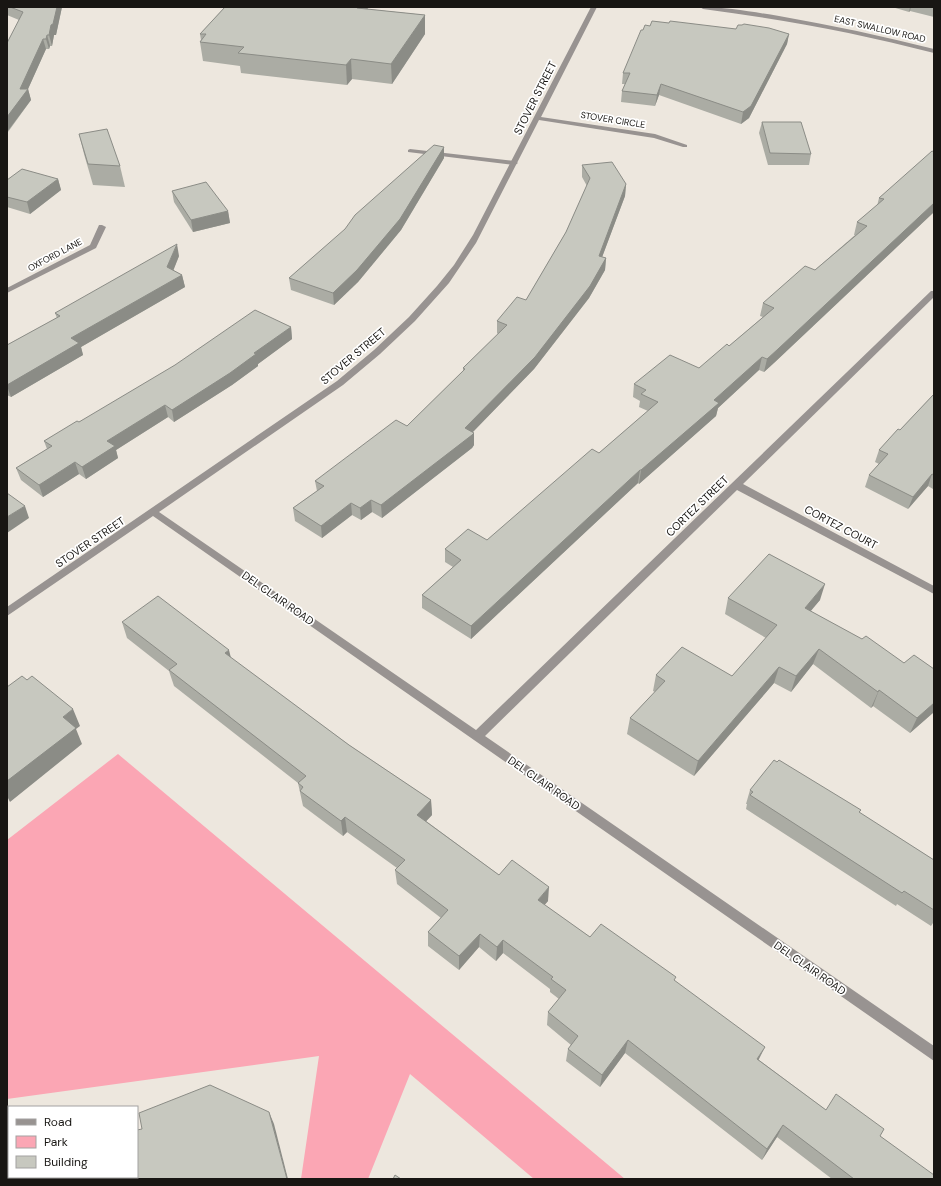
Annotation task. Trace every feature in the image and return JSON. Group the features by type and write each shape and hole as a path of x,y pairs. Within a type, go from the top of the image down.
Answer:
{"street":[{"name":"STOVER STREET","path":"7,612 340,383 388,343 434,296 458,265 477,235 594,7"},
{"name":"EAST SWALLOW ROAD","path":"703,7 770,13 934,51"},
{"name":"STOVER CIRCLE","path":"537,118 655,136 685,146"},
{"path":"410,151 514,163"},
{"name":"OXFORD LANE","path":"7,291 93,246 102,227"},
{"name":"CORTEZ STREET","path":"477,737 934,293"},
{"name":"CORTEZ COURT","path":"736,485 934,590"},
{"name":"DEL CLAIR ROAD","path":"153,512 934,1054"}],"green space":[{"path":"118,754 625,1179 534,1179 410,1074 368,1179 301,1179 319,1056 7,1099 7,840"}],"building":[{"path":"10,7 57,7 49,35 47,35 46,39 43,39 20,89 28,89 7,117 7,43 23,12"},
{"path":"225,7 358,7 357,8 425,15 391,64 351,59 346,65 238,53 244,47 200,42 206,34 200,34"},
{"path":"652,21 669,23 670,21 736,29 738,25 744,24 769,28 789,34 751,106 743,112 661,84 657,95 622,91 630,73 623,73 641,30 643,30 645,25 650,26"},
{"path":"762,122 801,122 811,154 770,153"},
{"path":"107,129 120,166 88,164 79,134"},
{"path":"434,145 444,147 400,219 357,270 333,293 289,278 345,229 355,215"},
{"path":"932,151 934,152 934,203 767,359 762,357 714,400 719,403 640,470 471,626 422,595 461,560 445,549 468,529 487,540 592,449 599,453 658,402 641,394 646,390 634,384 670,355 699,368 727,344 729,346 774,308 763,303 805,266 815,270 867,226 857,222 884,199 879,198"},
{"path":"612,162 626,184 599,256 606,258 590,286 535,357 465,428 474,433 381,505 371,500 360,508 351,503 321,526 293,508 324,486 315,481 396,420 407,426 507,325 497,321 517,297 526,300 566,232 590,178 582,165"},
{"path":"22,169 58,179 27,202 7,197 7,180"},
{"path":"206,182 228,211 191,220 172,191"},
{"path":"177,244 167,267 182,275 71,338 79,343 7,385 7,345 60,316 55,313"},
{"path":"255,310 291,327 254,353 256,354 230,373 172,410 165,405 107,441 115,446 82,467 75,462 39,485 16,468 52,446 44,441 175,365"},
{"path":"934,394 934,475 932,474 913,497 869,475 888,454 879,450"},
{"path":"7,493 25,506 7,517"},
{"path":"769,554 825,584 805,608 862,639 866,636 904,663 914,655 934,669 934,703 917,718 819,649 796,676 779,667 698,761 630,718 665,681 656,675 682,647 732,676 777,625 728,598"},
{"path":"158,596 229,650 225,653 349,745 431,800 417,815 499,875 512,860 549,887 538,900 590,937 601,924 676,977 674,980 765,1047 757,1059 826,1110 836,1094 884,1129 880,1136 934,1175 934,1179 854,1179 783,1125 767,1149 628,1040 602,1075 568,1049 578,1036 548,1012 566,990 551,979 553,977 503,940 497,947 480,934 459,956 428,932 448,910 395,870 405,860 345,817 341,821 300,791 303,787 298,783 306,776 169,670 177,664 122,622"},
{"path":"22,676 27,680 32,676 73,709 63,717 76,728 7,781 7,687"},
{"path":"774,760 777,762 779,760 861,810 859,812 934,860 934,910 904,891 902,893 750,795 753,792 750,790"},
{"path":"210,1085 269,1112 287,1179 7,1179 7,1152 8,1178 138,1178 138,1130 142,1129 139,1113"},
{"path":"395,1175 401,1179 393,1179"}]}
